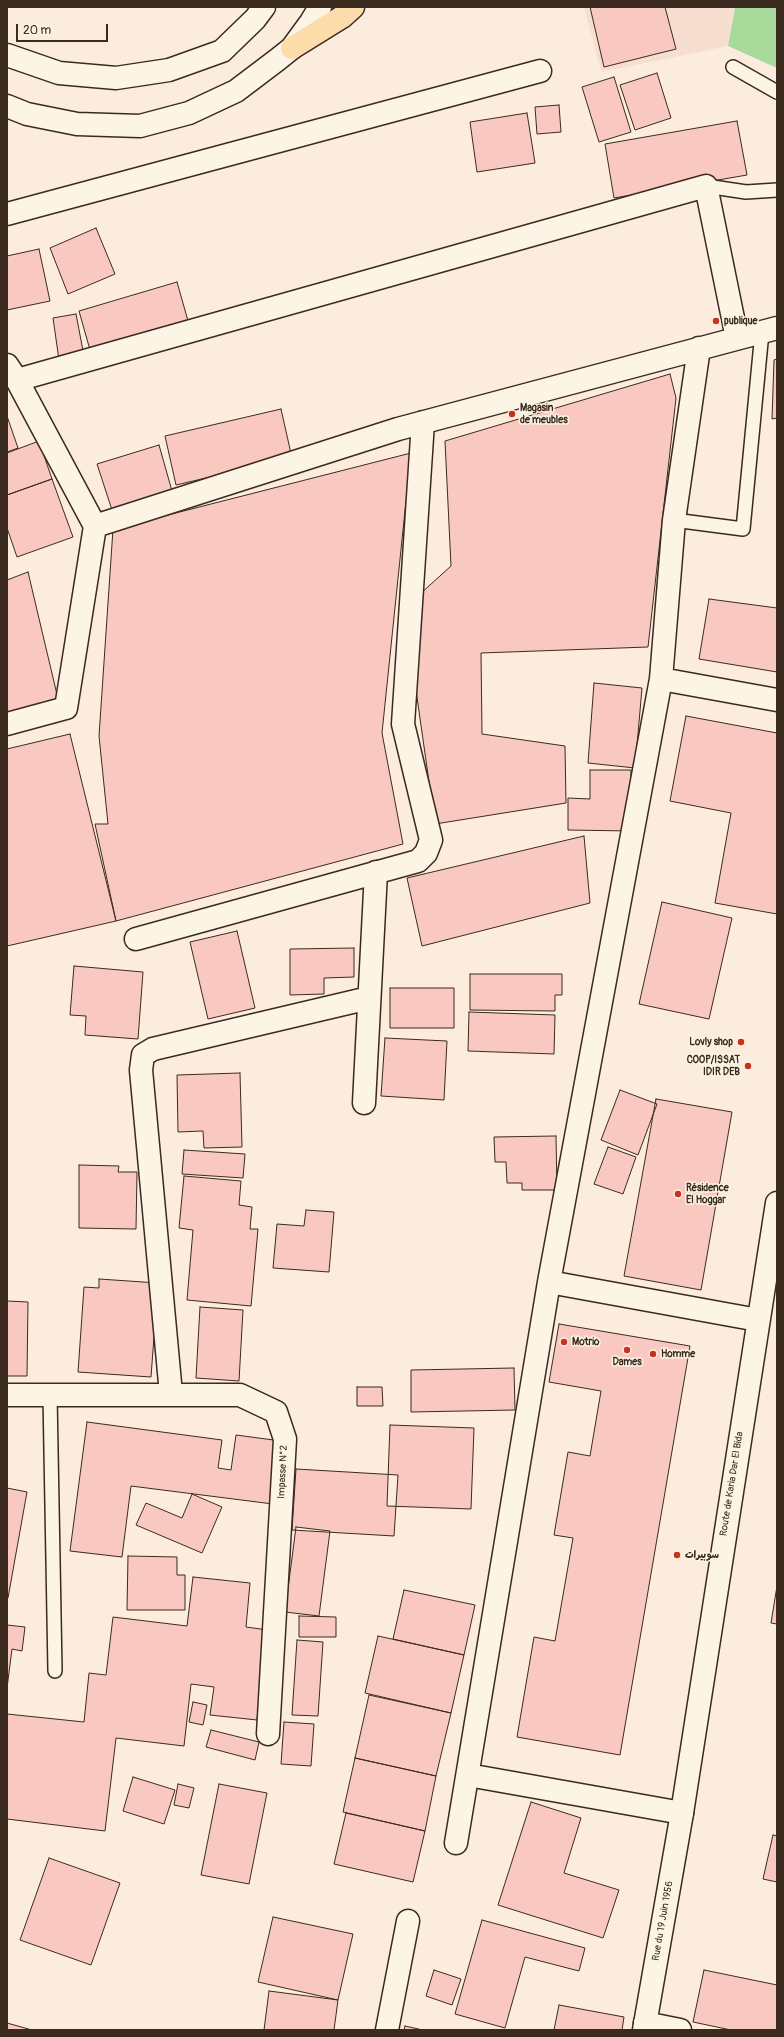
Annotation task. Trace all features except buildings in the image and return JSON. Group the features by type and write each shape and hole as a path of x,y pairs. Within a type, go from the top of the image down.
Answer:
{"highway":[{"path":"292,48 342,17 353,7"}],"street":[{"path":"7,55 59,73 116,78 169,70 222,51 255,19 264,7"},
{"path":"7,106 27,114 77,124 140,126 189,113 236,91 292,48 320,7"},
{"path":"7,214 540,71"},
{"path":"7,724 66,708 95,526 12,372 706,186 737,338"},
{"path":"95,526 423,422 770,330"},
{"path":"456,1843 549,1282 661,679 674,520 699,348"},
{"path":"136,939 418,861 426,854 431,840 403,724 423,422"},
{"path":"661,679 777,700"},
{"path":"364,1103 376,872"},
{"path":"171,1394 141,1070 143,1055 153,1049 369,998"},
{"name":"Route de Karia Dar El Bida","path":"682,1813 758,1320 775,1228 777,1203"},
{"path":"549,1282 758,1320"},
{"name":"Impasse N°2","path":"7,1395 240,1395 276,1412 285,1438 268,1734"},
{"path":"468,1775 682,1813"},
{"name":"Rue du 19 Juin 1956","path":"644,2027 682,1813"},
{"path":"387,2030 408,1921"},
{"path":"644,2027 680,2030"}],"lane":[{"path":"733,67 777,92"},
{"path":"706,186 746,192 777,190"},
{"path":"674,520 743,529 770,330"},
{"path":"50,1395 55,1671"}],"shaded area":[{"path":"584,7 734,7 728,46 601,72"}],"green space":[{"path":"735,7 777,7 777,68 728,46"}],"place":[{"name":"publique","path":"716,321"},
{"name":"Magasin de meubles","path":"512,414"},
{"name":"Lovly shop","path":"741,1042"},
{"name":"COOP/ISSAT IDIR DEB","path":"748,1066"},
{"name":"Résidence El Hoggar","path":"678,1194"},
{"name":"Motrio","path":"564,1342"},
{"name":"Dames","path":"627,1350"},
{"name":"Homme","path":"653,1354"},
{"name":"سوبيرات","path":"677,1555"}]}
